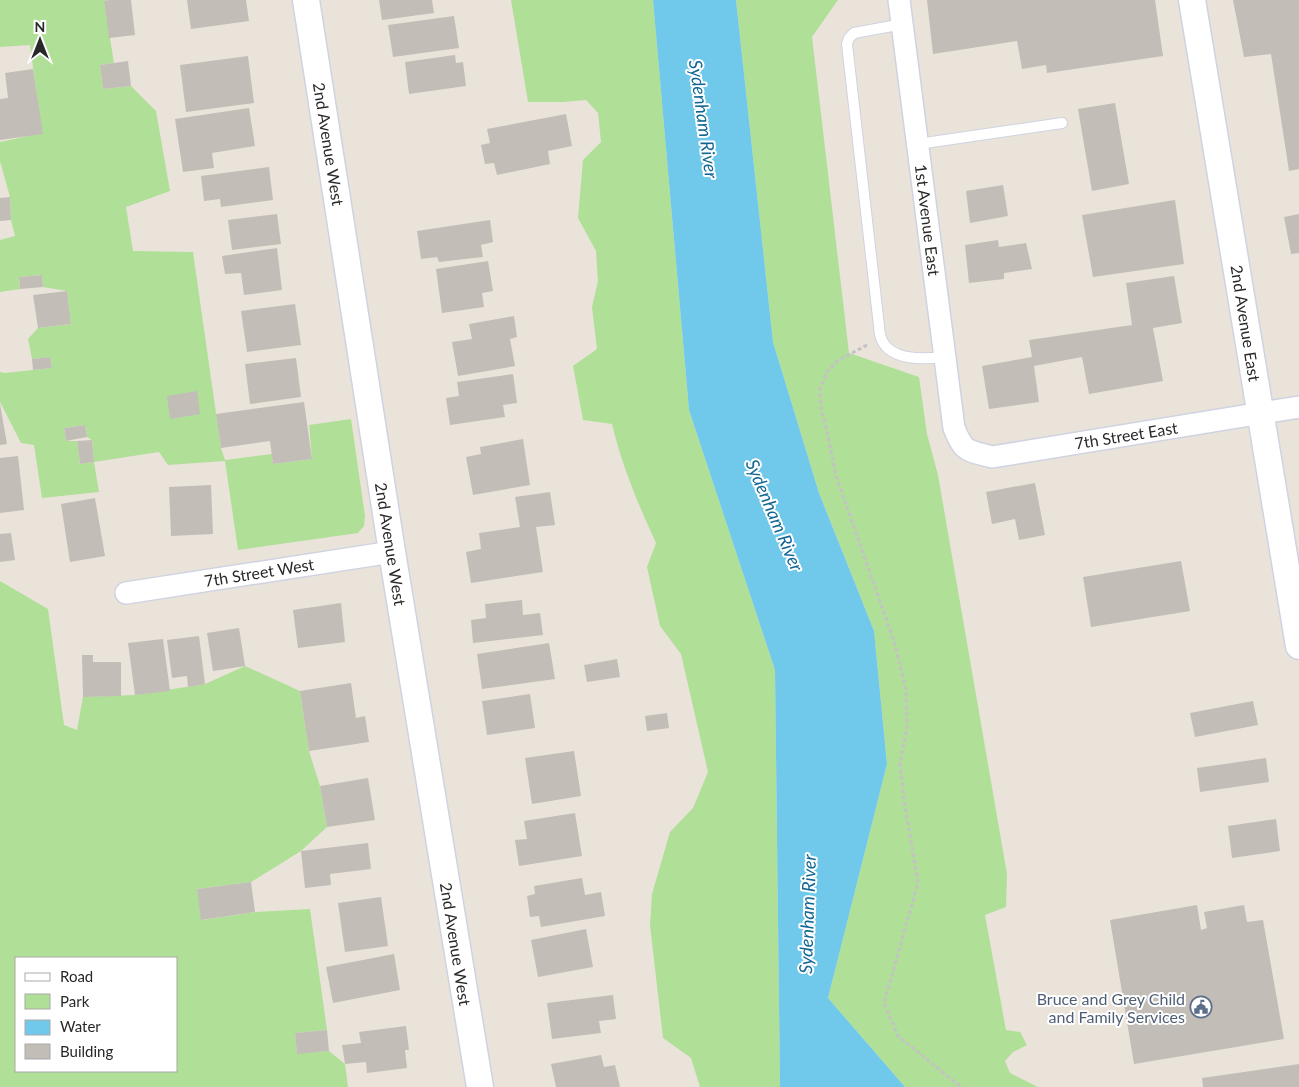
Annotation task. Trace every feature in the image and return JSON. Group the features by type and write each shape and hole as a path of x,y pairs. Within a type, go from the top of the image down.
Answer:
{"street":[{"name":"2nd Avenue West","path":"306,0 392,552 480,1087"},
{"name":"1st Avenue East","path":"899,0 954,428 959,439"},
{"name":"2nd Avenue East","path":"1192,0 1299,646"},
{"name":"7th Street East","path":"959,439 967,450 992,457 1299,407"},
{"name":"7th Street West","path":"126,593 392,552"}],"lane":[{"path":"903,24 854,33 846,44 881,338 893,352 905,356 922,360 945,357"},
{"path":"918,144 1062,123"}],"path":[{"path":"881,338 849,353 837,361 827,372 820,389 821,409 836,476 895,644 906,691 907,728 900,763 904,800 918,883 884,1003 898,1036 961,1087"}],"green space":[{"path":"0,0 110,0 104,1 114,63 100,65 103,89 131,86 156,111 170,191 126,207 133,251 193,252 221,448 225,460 272,454 273,464 312,459 309,425 351,419 365,516 364,526 358,533 238,550 225,461 168,465 159,452 94,462 99,492 42,498 34,445 21,443 0,402 0,372 52,368 50,357 32,359 28,339 38,328 71,324 67,291 43,287 42,275 19,277 20,289 0,292 0,240 15,236 11,220 10,197 0,161 0,142 42,133 30,45 0,47","holes":["85,425 87,437 92,440 94,462 80,464 77,441 66,441 64,428"]},
{"path":"511,0 653,0 689,410 775,670 780,1087 700,1087 691,1058 663,1038 650,925 652,894 670,832 693,808 708,772 681,654 660,626 647,567 656,543 631,485 612,424 583,420 573,366 597,349 592,307 598,281 596,251 578,218 583,160 601,142 598,113 586,100 528,102"},
{"path":"736,0 838,0 812,37 849,353 919,377 927,434 938,475 1007,874 1006,907 985,915 1006,1030 1020,1032 1027,1045 1013,1052 1005,1061 1010,1073 1038,1087 905,1087 828,998 887,764 874,631 819,493 773,342"},
{"path":"0,581 48,609 64,725 77,730 83,697 135,695 205,684 245,666 300,691 309,751 320,786 327,827 301,851 251,882 197,889 202,920 255,912 310,909 327,1030 295,1033 297,1053 329,1051 345,1064 348,1087 0,1087"}],"water":[{"name":"Sydenham River","path":"653,0 736,0 773,342 819,493 874,631 887,764 828,998 905,1087 780,1087 775,670 689,410"}],"building":[{"path":"131,0 135,35 109,38 104,1"},
{"path":"187,0 246,0 249,21 191,29"},
{"path":"379,0 432,0 434,13 382,20"},
{"path":"927,0 1155,0 1163,56 1047,73 1046,65 1022,69 1017,41 933,54"},
{"path":"1233,0 1299,0 1299,169 1289,171 1271,54 1244,57"},
{"path":"454,16 459,48 393,57 388,25"},
{"path":"455,55 456,63 463,62 466,86 409,94 405,62"},
{"path":"248,56 254,103 186,112 180,65"},
{"path":"128,61 131,86 103,89 100,65"},
{"path":"33,69 43,134 0,140 0,99 8,98 5,73"},
{"path":"1115,103 1129,184 1092,191 1078,109"},
{"path":"249,108 255,146 212,153 214,168 183,172 175,119"},
{"path":"566,114 572,146 548,151 550,164 497,175 494,163 485,164 481,145 490,143 487,129"},
{"path":"269,167 273,200 221,207 220,199 204,201 201,176"},
{"path":"1003,185 1008,216 970,223 966,191"},
{"path":"10,197 11,220 0,221 0,198"},
{"path":"1175,200 1184,264 1093,277 1082,215"},
{"path":"277,214 281,244 232,250 228,220"},
{"path":"1299,214 1299,253 1291,254 1284,217"},
{"path":"490,220 493,242 481,245 483,257 439,262 437,257 421,259 417,231"},
{"path":"998,240 999,247 1026,243 1032,269 1004,273 1004,279 969,283 965,245"},
{"path":"277,248 282,290 244,295 241,273 225,274 222,256"},
{"path":"488,261 493,291 482,293 484,307 442,313 436,269"},
{"path":"42,275 43,287 20,289 19,277"},
{"path":"1174,276 1182,323 1153,328 1163,381 1089,394 1082,357 1034,366 1039,402 989,409 982,366 1032,357 1029,340 1132,325 1126,283"},
{"path":"67,291 71,324 38,328 33,295"},
{"path":"295,304 301,345 247,352 241,311"},
{"path":"514,316 517,337 510,339 515,366 458,376 452,342 472,339 469,324"},
{"path":"50,357 52,368 33,370 32,359"},
{"path":"296,358 301,397 250,404 245,364"},
{"path":"513,374 517,403 503,405 505,417 450,425 446,398 459,396 457,382"},
{"path":"197,391 200,414 170,419 167,396"},
{"path":"304,402 312,459 273,464 270,441 221,448 216,414"},
{"path":"0,404 7,444 0,445"},
{"path":"85,425 87,437 66,441 64,428"},
{"path":"523,439 530,485 473,495 466,457 481,454 480,447"},
{"path":"92,440 94,462 80,464 77,441"},
{"path":"18,456 24,510 0,513 0,458"},
{"path":"1035,483 1045,535 1019,540 1015,519 992,524 986,492"},
{"path":"211,485 213,534 171,536 169,487"},
{"path":"550,492 555,525 536,527 543,572 471,583 466,552 481,549 479,533 520,527 515,497"},
{"path":"95,498 105,556 70,562 61,504"},
{"path":"11,533 15,560 0,562 0,534"},
{"path":"1181,561 1190,611 1091,627 1083,577"},
{"path":"522,600 523,615 540,613 543,635 473,643 471,620 486,618 485,604"},
{"path":"341,603 345,642 298,648 293,610"},
{"path":"239,628 245,666 213,671 207,633"},
{"path":"199,636 205,684 188,687 187,676 172,678 167,640"},
{"path":"163,639 170,691 135,695 128,643"},
{"path":"549,643 555,679 482,689 477,654"},
{"path":"82,655 93,655 93,662 121,662 121,696 83,697"},
{"path":"617,659 620,677 587,682 584,665"},
{"path":"351,683 356,718 365,716 369,742 309,751 300,691"},
{"path":"530,694 535,728 487,735 482,701"},
{"path":"1253,701 1258,725 1195,737 1190,713"},
{"path":"667,713 669,728 647,731 645,716"},
{"path":"574,751 581,796 532,804 525,758"},
{"path":"1266,758 1269,782 1200,792 1197,768"},
{"path":"368,778 375,820 327,827 320,786"},
{"path":"575,813 582,856 519,866 515,840 527,839 524,821"},
{"path":"1276,819 1280,851 1232,858 1228,826"},
{"path":"368,843 371,869 330,874 331,885 305,888 301,851"},
{"path":"582,878 585,895 601,892 605,916 541,927 539,916 530,917 527,896 535,894 534,886"},
{"path":"251,882 255,912 201,920 197,889"},
{"path":"381,897 388,946 345,952 338,903"},
{"name":"Bruce and Grey Child and Family Services","path":"1197,905 1201,930 1207,928 1204,912 1244,905 1247,922 1263,920 1284,1039 1134,1064 1110,920"},
{"path":"586,929 593,967 538,977 531,940"},
{"path":"394,954 400,990 333,1003 326,967"},
{"path":"613,995 616,1019 599,1021 601,1033 552,1039 547,1003"},
{"path":"406,1026 409,1050 405,1050 407,1068 367,1073 366,1062 345,1064 342,1045 361,1043 359,1032"},
{"path":"327,1030 329,1051 297,1054 295,1033"},
{"path":"601,1055 604,1067 615,1065 620,1087 556,1087 551,1064"},
{"path":"1299,1064 1299,1087 1203,1087 1202,1078"}],"place":[{"name":"Bruce and Grey Child and Family Services","path":"1201,1007"}]}
